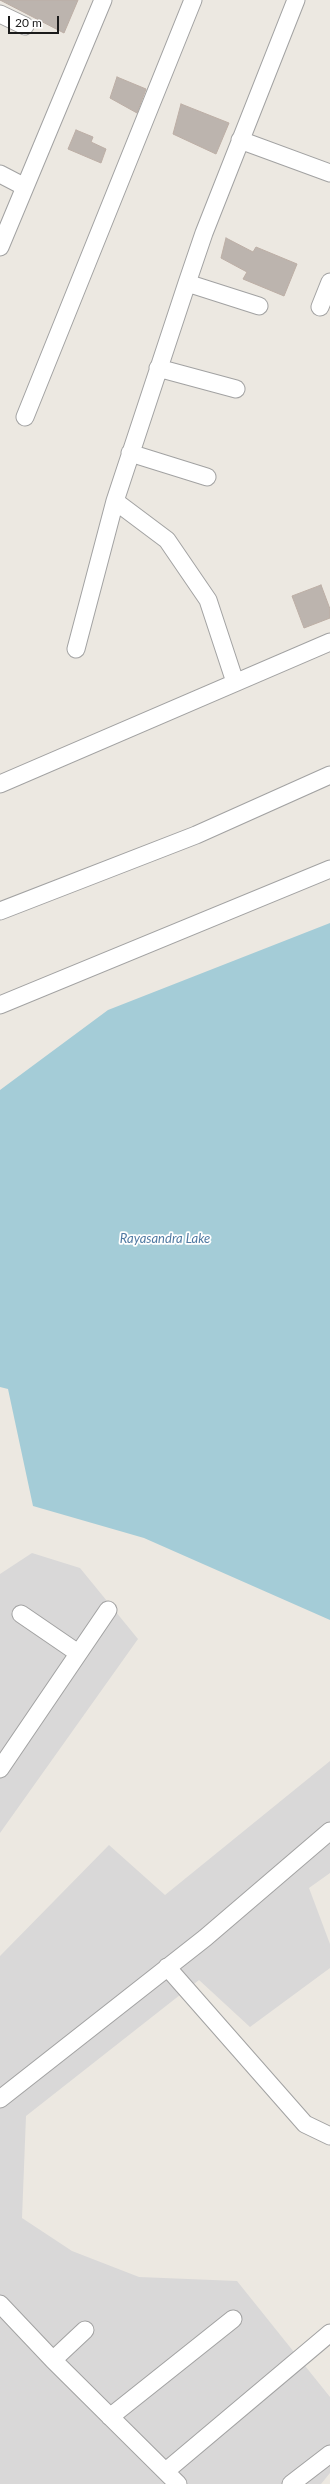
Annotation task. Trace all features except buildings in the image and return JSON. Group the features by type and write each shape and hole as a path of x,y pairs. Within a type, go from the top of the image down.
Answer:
{"street":[{"path":"0,247 103,0"},
{"path":"25,417 193,0"},
{"path":"76,649 115,501 158,368 187,283 240,140 296,0"},
{"path":"0,14 25,26"},
{"path":"240,140 330,173"},
{"path":"0,174 25,187"},
{"path":"320,306 330,282"},
{"path":"187,283 260,306"},
{"path":"158,368 236,389"},
{"path":"130,454 207,477"},
{"path":"115,501 167,540 208,600 235,682"},
{"path":"0,784 330,642"},
{"path":"0,911 196,835 330,775"},
{"path":"0,1005 330,869"},
{"path":"0,1769 108,1610"},
{"path":"21,1614 78,1653"},
{"path":"0,2099 167,1967 330,1831"},
{"path":"167,1967 305,2124 330,2136"},
{"path":"0,2304 53,2360 178,2484"},
{"path":"110,2416 233,2319"},
{"path":"53,2360 85,2330"},
{"path":"166,2471 330,2333"},
{"path":"292,2484 330,2454"}],"shaded area":[{"path":"32,1553 80,1568 138,1639 0,1833 0,1574"},
{"path":"330,1761 330,1873 309,1888 330,1944 330,1968 250,2027 199,1980 26,2116 22,2218 72,2251 139,2277 237,2281 330,2397 330,2473 321,2484 0,2484 0,1956 109,1845 165,1895"}],"water":[{"name":"Rayasandra Lake","path":"330,923 330,1620 144,1538 33,1506 8,1389 0,1387 0,1090 108,1010"}]}
